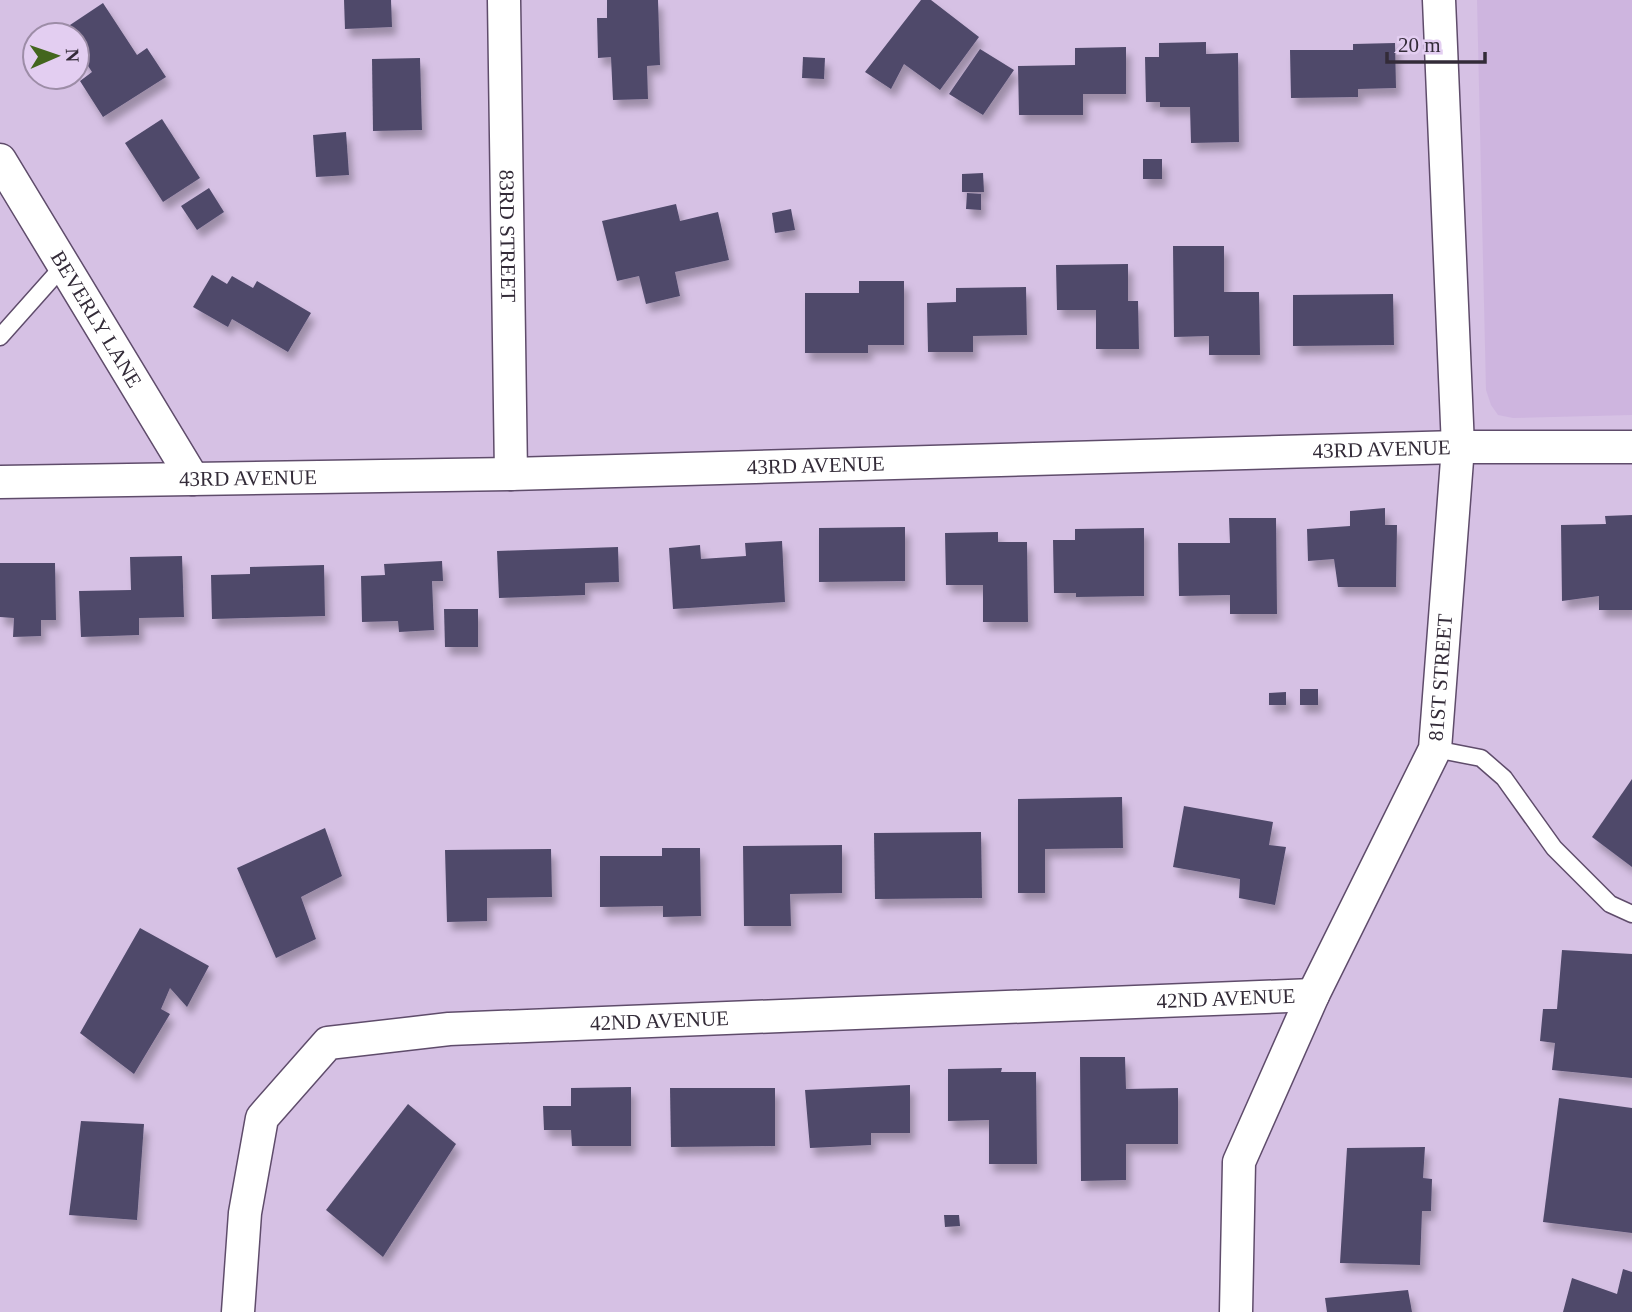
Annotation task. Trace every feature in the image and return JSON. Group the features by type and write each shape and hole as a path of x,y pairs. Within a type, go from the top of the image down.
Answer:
{"street":[{"name":"83RD STREET","path":"504,0 511,474"},
{"name":"81ST STREET","path":"1236,1312 1239,1162 1313,995 1435,749 1458,447 1439,0"},
{"name":"BEVERLY LANE","path":"0,160 193,479"},
{"name":"43RD AVENUE","path":"0,482 511,474 1458,447 1632,447"},
{"name":"42ND AVENUE","path":"228,1311 262,1118 328,1043 449,1029 1313,995"}],"lane":[{"path":"0,337 64,265"},
{"path":"1435,749 1481,758 1504,778 1554,848 1610,904 1632,914"}],"shaded area":[{"path":"1477,0 1632,0 1632,415 1513,418 1498,415 1491,405 1486,390"}],"building":[{"path":"344,0 391,0 392,27 345,29"},
{"path":"607,0 658,0 660,65 647,66 648,99 613,100 611,57 598,58 597,18 607,18"},
{"path":"921,0 931,0 979,37 940,90 904,64 891,89 865,72"},
{"path":"103,3 137,55 147,48 166,77 103,117 86,91 91,91 91,21 76,21"},
{"path":"1206,42 1206,54 1238,53 1239,142 1191,143 1190,107 1160,107 1160,102 1146,102 1145,57 1159,57 1159,43"},
{"path":"1395,43 1396,88 1358,89 1358,97 1291,98 1290,50 1353,50 1353,44"},
{"path":"1126,47 1126,94 1083,94 1083,115 1019,115 1018,66 1075,65 1075,48"},
{"path":"980,49 1014,70 983,115 949,94"},
{"path":"803,57 825,58 824,79 802,78"},
{"path":"420,58 422,130 373,131 372,59"},
{"path":"162,119 200,178 163,202 125,143"},
{"path":"346,132 349,175 316,177 313,135"},
{"path":"1143,159 1162,159 1162,179 1143,179"},
{"path":"983,173 984,192 962,192 962,174"},
{"path":"209,188 224,212 197,230 181,206"},
{"path":"967,193 981,194 981,210 966,209"},
{"path":"676,204 680,221 718,212 729,260 675,272 680,296 646,304 639,276 617,281 602,221"},
{"path":"791,209 795,230 775,233 772,213"},
{"path":"1173,246 1224,246 1224,292 1259,292 1260,355 1209,355 1209,336 1174,337"},
{"path":"1128,264 1128,301 1138,301 1139,349 1096,349 1096,310 1057,310 1056,265"},
{"path":"212,275 227,284 232,276 253,288 257,281 311,313 288,352 232,319 228,327 193,307"},
{"path":"859,281 904,281 904,345 868,345 868,353 805,353 805,293 859,293"},
{"path":"1026,287 1027,335 973,336 973,352 928,352 927,303 956,302 956,288"},
{"path":"1393,294 1394,345 1293,346 1293,295"},
{"path":"1385,508 1385,525 1397,525 1396,587 1338,587 1334,559 1308,561 1307,529 1350,526 1350,511"},
{"path":"1632,515 1632,610 1599,610 1599,596 1562,601 1561,525 1606,524 1605,516"},
{"path":"1229,518 1276,518 1277,614 1230,614 1230,595 1179,596 1178,543 1230,543"},
{"path":"905,527 905,581 819,582 819,528"},
{"path":"1144,528 1144,596 1076,597 1076,593 1054,593 1053,540 1075,540 1075,529"},
{"path":"998,532 998,542 1027,542 1028,622 983,622 983,585 946,585 945,533"},
{"path":"782,541 785,602 673,609 669,548 700,545 701,559 746,556 745,543"},
{"path":"618,547 619,582 585,583 585,595 499,598 497,551"},
{"path":"182,556 184,617 139,618 139,635 81,637 79,591 131,590 130,557"},
{"path":"442,561 443,581 432,581 434,630 399,632 398,621 362,622 361,576 385,575 384,564"},
{"path":"0,563 55,563 56,620 41,620 41,636 13,637 14,618 0,617"},
{"path":"324,565 325,616 212,619 211,575 250,574 250,567"},
{"path":"444,609 478,609 478,647 445,647"},
{"path":"1300,689 1318,689 1318,705 1300,705"},
{"path":"1286,692 1286,705 1269,705 1269,693"},
{"path":"1632,779 1632,867 1592,837"},
{"path":"1122,797 1123,848 1045,849 1045,893 1018,893 1018,799"},
{"path":"1184,806 1273,822 1269,845 1286,847 1275,905 1239,898 1240,879 1173,867"},
{"path":"325,828 342,876 301,897 316,939 276,958 237,868"},
{"path":"981,832 982,898 875,899 874,833"},
{"path":"842,845 842,893 790,894 791,926 744,926 743,846"},
{"path":"662,848 700,848 701,916 663,917 663,906 600,907 600,856 662,856"},
{"path":"551,849 552,897 487,898 487,921 447,922 445,850"},
{"path":"140,928 209,966 187,1007 170,988 161,1009 170,1014 134,1074 80,1033"},
{"path":"1562,950 1632,954 1632,1078 1552,1070 1555,1043 1540,1041 1543,1009 1557,1009"},
{"path":"1080,1057 1125,1057 1126,1089 1178,1088 1178,1144 1126,1144 1126,1180 1081,1181"},
{"path":"1002,1068 1001,1072 1036,1072 1037,1164 989,1164 989,1120 948,1121 948,1069"},
{"path":"910,1085 910,1133 871,1133 871,1145 810,1148 805,1090"},
{"path":"631,1087 631,1146 572,1146 571,1130 544,1130 543,1106 571,1106 571,1088"},
{"path":"670,1088 775,1088 775,1146 671,1147"},
{"path":"1559,1098 1632,1108 1632,1233 1543,1222"},
{"path":"408,1104 456,1144 383,1257 326,1210"},
{"path":"81,1121 144,1124 137,1220 69,1215"},
{"path":"1425,1147 1423,1178 1432,1179 1431,1211 1422,1211 1420,1265 1340,1263 1347,1148"},
{"path":"944,1215 959,1215 960,1226 945,1227"},
{"path":"1623,1269 1632,1272 1632,1312 1563,1312 1572,1278 1617,1294"},
{"path":"1408,1290 1412,1312 1327,1312 1325,1298"}]}
